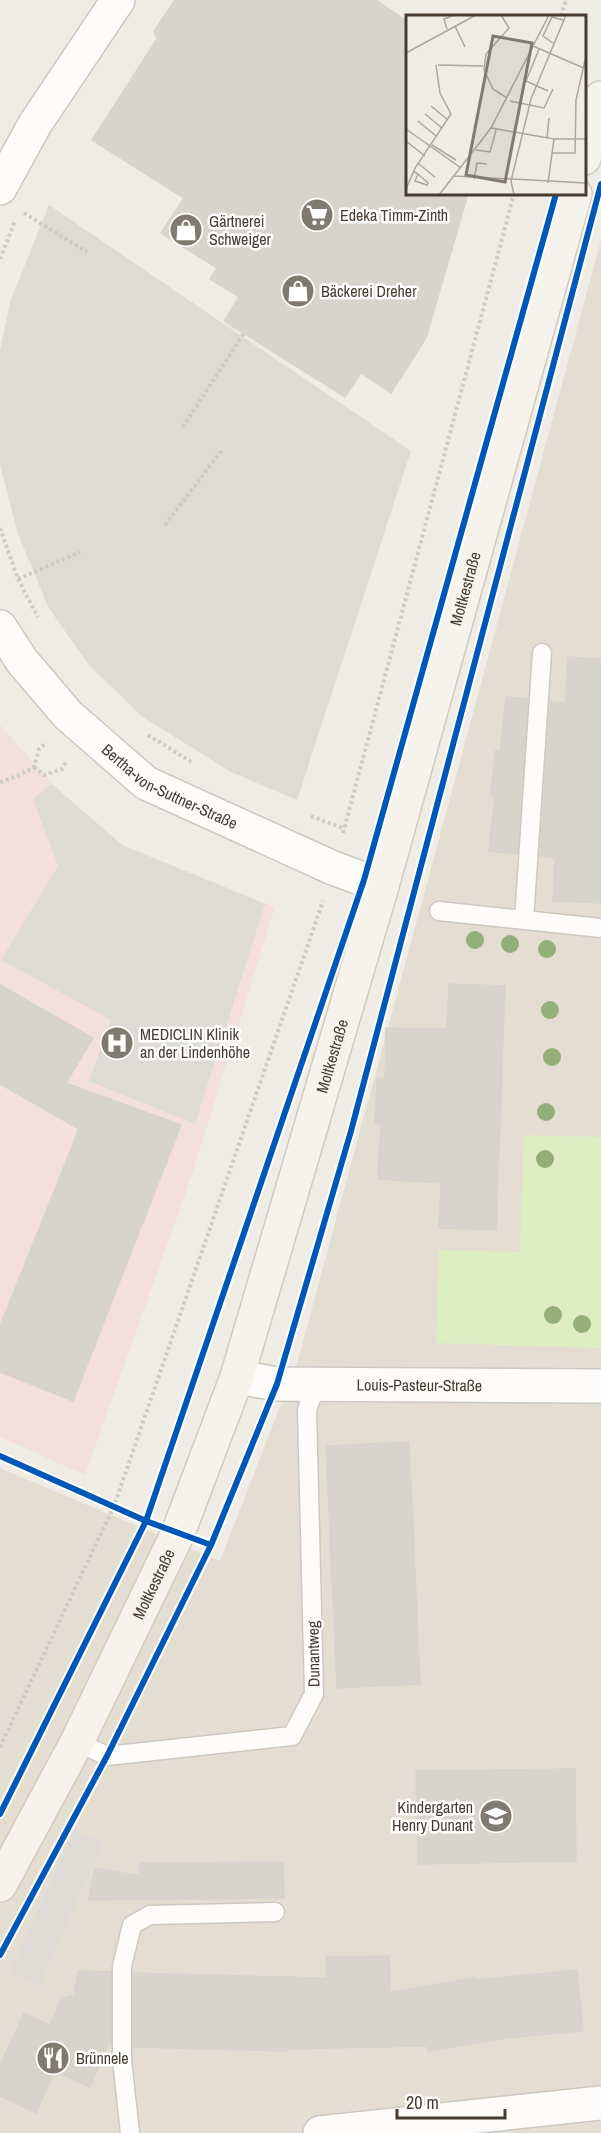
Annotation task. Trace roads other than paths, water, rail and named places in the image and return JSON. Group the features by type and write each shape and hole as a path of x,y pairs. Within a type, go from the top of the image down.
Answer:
{"street":[{"path":"10,199 35,124 118,0"},
{"path":"586,154 601,98"},
{"name":"Moltkestraße","path":"0,1885 77,1742 178,1533 237,1377 382,886 574,195"},
{"name":"Bertha-von-Suttner-Straße","path":"0,627 22,661 68,715 146,783 333,868 382,886"},
{"name":"Louis-Pasteur-Straße","path":"237,1377 277,1384 601,1386"},
{"path":"324,2133 601,2103"}],"lane":[{"path":"524,920 542,653"},
{"path":"439,911 601,928"},
{"name":"Dunantweg","path":"77,1742 107,1756 292,1736 314,1694 307,1410 315,1384"},
{"path":"130,2133 122,2060 122,1966 132,1925 150,1915 275,1912"}],"place":[{"name":"Edeka Timm-Zinth","path":"317,215"},
{"name":"Gärtnerei Schweiger","path":"186,230"},
{"name":"Bäckerei Dreher","path":"298,291"},
{"name":"MEDICLIN Klinik an der Lindenhöhe","path":"117,1043"},
{"name":"Kindergarten Henry Dunant","path":"496,1816"},
{"name":"Brünnele","path":"53,2058"}]}
